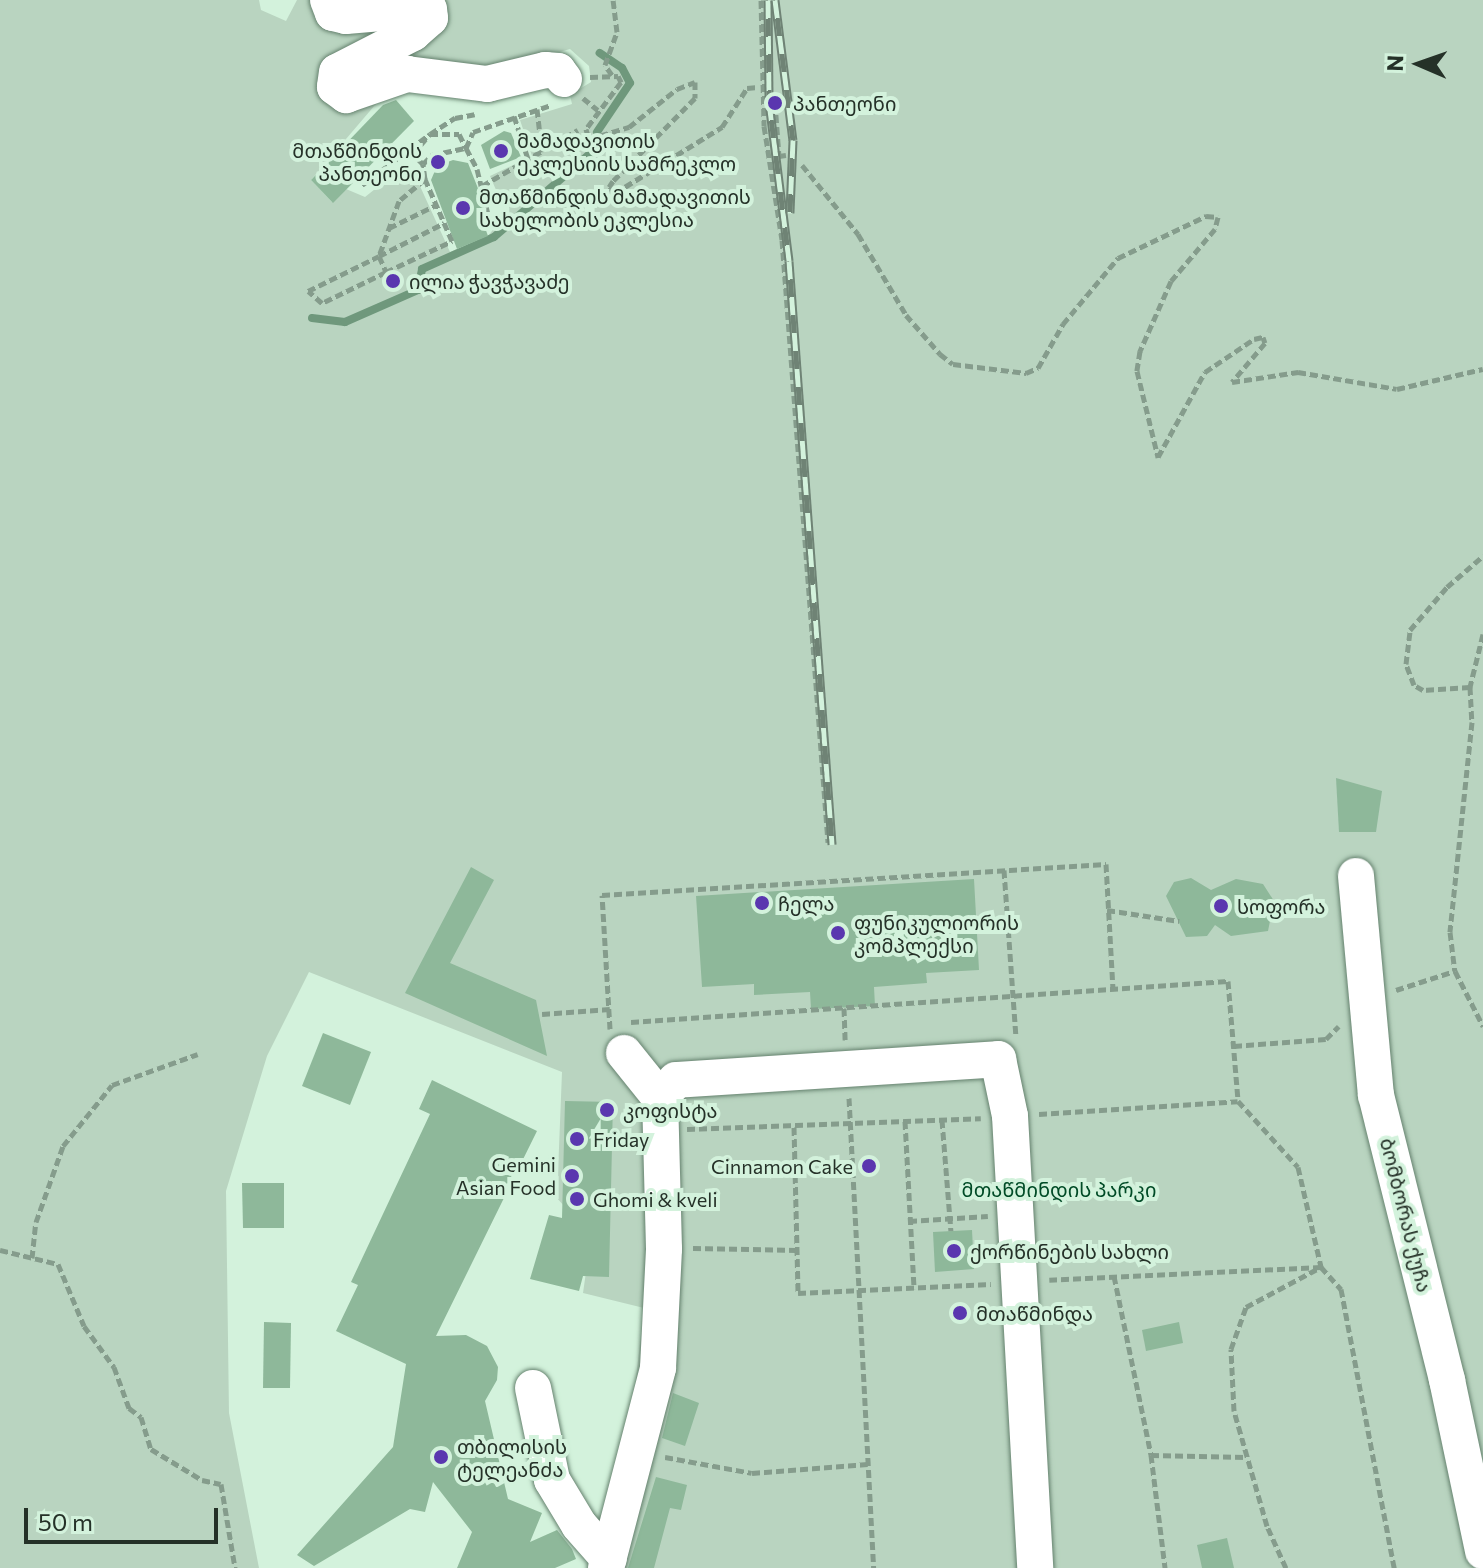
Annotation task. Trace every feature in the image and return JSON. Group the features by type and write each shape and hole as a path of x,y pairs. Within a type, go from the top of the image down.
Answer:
{"street":[{"path":"328,0 333,13 346,16 429,9 430,18 413,33 337,72 335,87 346,95 407,74 487,84 545,70 558,71 572,91"},
{"name":"ბომბორას ქუჩა","path":"1356,876 1376,1095 1447,1380 1483,1551"},
{"path":"617,1038 661,1114"},
{"path":"608,1564 658,1368 664,1249 661,1114 676,1080 998,1059 1010,1116 1013,1214 1035,1568"},
{"path":"533,1388 552,1480 579,1525 608,1564"}],"path":[{"path":"613,0 617,32 605,65 621,82 586,129 589,139 629,127 677,89 695,82 695,98 613,181 609,187 615,193 722,127 747,88 758,87"},
{"path":"761,0 764,126 782,240 828,842"},
{"path":"466,148 473,132 537,109 612,75"},
{"path":"775,103 779,156 786,155"},
{"path":"590,104 598,110"},
{"path":"537,109 542,153"},
{"path":"362,185 455,118 486,113"},
{"path":"514,116 529,162"},
{"path":"489,125 493,133"},
{"path":"482,186 529,162 578,130"},
{"path":"444,223 308,291 322,303 452,241 425,179 423,164 413,154 430,134 459,134 482,186 488,214"},
{"path":"423,164 445,149 466,148"},
{"path":"802,165 858,234 906,315 940,354 953,364 1026,373 1038,368 1063,324 1118,258 1206,216 1218,217 1215,229 1171,281 1140,351 1137,371 1158,457 1205,372 1263,337 1261,350 1232,382 1298,372 1397,389 1483,369"},
{"path":"386,272 379,256 399,201 425,179"},
{"path":"388,229 436,205"},
{"path":"1468,687 1423,690 1414,685 1407,670 1410,630 1447,587 1483,556"},
{"path":"1483,634 1468,687 1472,722 1450,932 1455,971 1483,1026"},
{"path":"1113,990 1106,864 602,895 610,1009 617,1038 844,1008 1113,990 1228,981 1238,1101 1298,1167 1321,1267 1341,1289 1394,1568"},
{"path":"1004,870 1009,997 1012,1007"},
{"path":"1107,910 1179,921"},
{"path":"1404,988 1455,971"},
{"path":"844,1008 844,1017"},
{"path":"542,1014 610,1009"},
{"path":"1234,1046 1326,1039"},
{"path":"32,1258 36,1222 63,1146 112,1085 198,1054"},
{"path":"661,1114 794,1127 1238,1101"},
{"path":"849,1107 874,1568"},
{"path":"942,1120 951,1231"},
{"path":"905,1121 914,1289"},
{"path":"794,1127 798,1293 1321,1267"},
{"path":"909,1221 1013,1214"},
{"path":"704,1247 796,1250"},
{"path":"0,1250 58,1264 84,1326 114,1367 129,1408 141,1417 151,1449 202,1480 221,1484 235,1568"},
{"path":"1286,1568 1246,1457 1234,1411 1231,1349 1246,1307 1321,1267"},
{"path":"1114,1276 1151,1455 1165,1568"},
{"path":"637,1450 720,1471 752,1473 868,1464"},
{"path":"1151,1455 1246,1457"}],"green space":[{"name":"მთაწმინდის პარკი","path":"0,0 259,0 261,10 286,21 297,0 1483,0 1483,1568 589,1568 635,1387 644,1308 583,1293 591,1237 557,1198 562,1072 309,972 267,1056 226,1191 229,1413 259,1568 0,1568","holes":["570,49 589,66 591,82 570,95 572,104 520,120 532,156 490,176 506,213 488,236 450,252 409,162 365,197 346,189 332,202 311,180 387,91 490,72"]}],"building":[{"path":"396,100 414,121 333,203 311,180 383,105"},
{"name":"მამადავითის ეკლესიის სამრეკლო","path":"504,131 511,133 521,157 490,169 481,145"},
{"name":"მთაწმინდის მამადავითის სახელობის ეკლესია","path":"453,160 468,163 490,219 483,222 488,236 457,249 431,180 437,166"},
{"path":"1336,778 1382,791 1376,832 1339,832"},
{"path":"471,867 494,880 450,963 536,1000 547,1056 405,993"},
{"name":"სოფორა","path":"1191,878 1211,890 1236,879 1263,884 1274,901 1268,931 1231,936 1215,925 1207,936 1186,937 1166,896 1174,882"},
{"name":"ფუნიკულიორის კომპლექსი","path":"974,879 979,970 926,973 927,983 874,987 875,1006 811,1009 810,992 754,995 754,984 702,987 696,896"},
{"path":"323,1033 371,1052 350,1105 302,1086"},
{"path":"432,1080 537,1131 436,1336 466,1335 487,1346 498,1367 497,1380 485,1401 508,1499 542,1513 530,1542 557,1530 572,1549 576,1559 555,1568 457,1568 472,1532 433,1482 425,1512 410,1509 314,1566 297,1555 393,1447 406,1364 336,1331 358,1285 351,1282 430,1114 419,1109"},
{"path":"565,1101 613,1102 609,1277 583,1276 579,1291 530,1279 549,1215 562,1218"},
{"path":"242,1183 284,1183 284,1228 243,1228"},
{"name":"ქორწინების სახლი","path":"972,1230 974,1269 935,1272 933,1232"},
{"path":"264,1322 291,1323 290,1388 263,1388"},
{"path":"1179,1322 1183,1343 1146,1351 1142,1330"},
{"path":"673,1393 699,1403 685,1446 662,1438"},
{"path":"656,1477 687,1485 681,1510 670,1508 654,1568 628,1568"},
{"path":"1227,1538 1234,1568 1202,1568 1197,1545"}],"waterway":[{"path":"597,132 630,83 622,68 600,53"},
{"path":"312,318 345,322 418,290 422,269 494,237 600,145"}],"railway":[{"path":"768,0 769,102 789,261 832,844"},
{"path":"775,0 793,140 790,213"}],"place":[{"name":"პანთეონი","path":"775,103"},
{"name":"მამადავითის ეკლესიის სამრეკლო","path":"501,151"},
{"name":"მთაწმინდის პანთეონი","path":"438,162"},
{"name":"მთაწმინდის მამადავითის სახელობის ეკლესია","path":"463,208"},
{"name":"ილია ჭავჭავაძე","path":"393,281"},
{"name":"ჩელა","path":"762,903"},
{"name":"სოფორა","path":"1221,906"},
{"name":"ფუნიკულიორის კომპლექსი","path":"838,933"},
{"name":"კოფისტა","path":"607,1110"},
{"name":"Friday","path":"577,1139"},
{"name":"Cinnamon Cake","path":"869,1166"},
{"name":"Gemini Asian Food","path":"572,1176"},
{"name":"Ghomi & kveli","path":"577,1199"},
{"name":"ქორწინების სახლი","path":"954,1251"},
{"name":"მთაწმინდა","path":"960,1313"},
{"name":"თბილისის ტელეანძა","path":"441,1457"}]}
